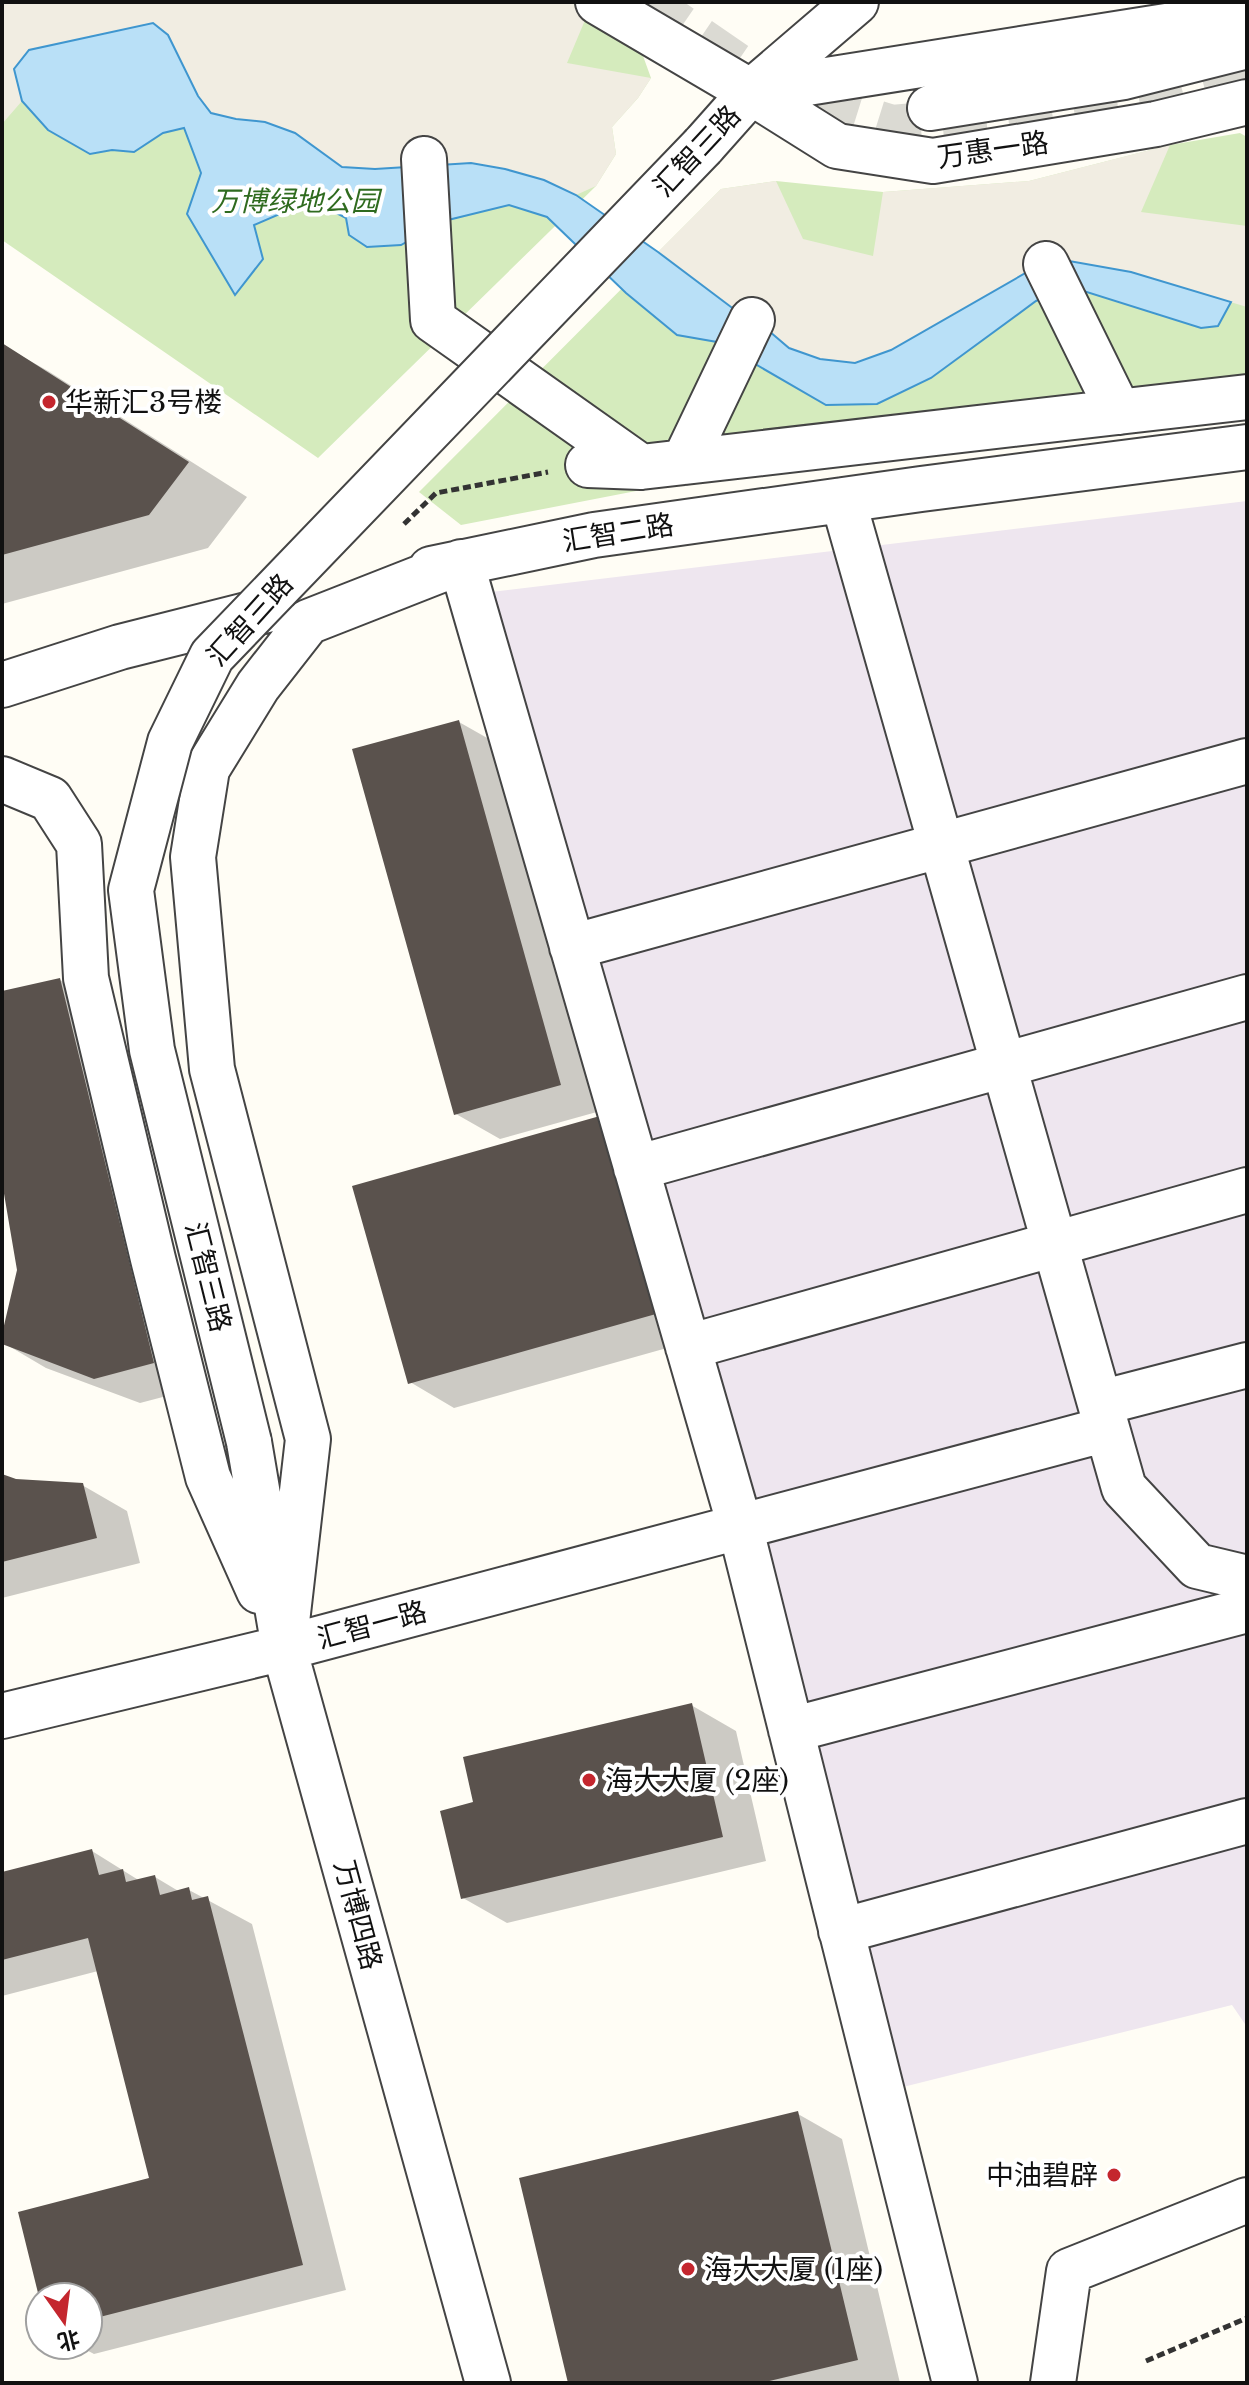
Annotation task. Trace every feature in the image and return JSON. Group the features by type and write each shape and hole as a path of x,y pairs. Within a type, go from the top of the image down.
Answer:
{"street":[{"name":"万惠一路","path":"598,2 837,146 933,161 1156,124 1247,102"},
{"name":"汇智三路","path":"249,1442 152,1050 131,890 170,742 212,656 703,146 751,92 856,2"},
{"path":"751,92 1164,13 1247,9"},
{"path":"930,108 1124,77 1247,46"},
{"path":"424,159 433,320 641,467"},
{"path":"1053,279 1119,412"},
{"path":"684,462 742,339"},
{"path":"588,465 641,467 1247,397"},
{"name":"汇智二路","path":"2,685 120,647 461,562 594,535 1247,447"},
{"path":"843,500 1124,1488 1197,1566 1247,1578"},
{"path":"284,1648 308,1439 212,1069 193,857 204,783 207,769 258,686 308,622 461,562 740,1526 955,2383"},
{"path":"572,947 1247,761"},
{"path":"2,779 50,799 79,844 86,978 208,1477 284,1648"},
{"path":"636,1168 1247,997"},
{"path":"688,1347 1247,1190"},
{"name":"汇智一路","path":"2,1716 284,1648 740,1526 1104,1416 1247,1365"},
{"name":"万博四路","path":"249,1442 284,1648 488,2383"},
{"path":"791,1730 1247,1610"},
{"path":"841,1931 1247,1821"},
{"path":"1053,2383 1069,2271 1247,2200"}],"path":[{"path":"394,534 436,493 588,465"},
{"path":"1146,2361 1247,2318"}],"shaded area":[{"path":"2,2 570,2 588,13 567,63 651,78 612,127 616,154 596,186 576,195 544,180 440,165 375,169 342,167 265,122 211,113 198,96 168,35 14,69 22,101 2,124"},
{"path":"1170,145 1141,212 1247,226 1247,307 1131,272 1058,259 1029,271 891,350 855,363 820,359 789,348 658,252 721,189 776,181 803,239 873,256 883,192 1029,181"},
{"path":"1247,501 1247,2027 1232,2005 887,2091 483,593"}],"green space":[{"name":"万博绿地公园","path":"2,2 570,2 638,42 651,78 612,127 616,154 596,186 318,458 2,240"},
{"path":"1240,133 1247,137 1247,412 667,485 461,525 419,492 721,189 776,181 883,192 1029,181 1170,145"}],"water":[{"path":"153,23 168,35 198,96 211,113 265,122 295,133 342,167 375,169 471,163 544,180 576,195 789,348 820,359 855,363 891,350 1029,271 1058,259 1131,272 1231,302 1218,326 1201,328 1071,287 1036,301 931,378 877,404 826,405 717,342 677,335 626,293 547,217 509,205 444,221 401,245 367,247 349,235 346,218 312,200 254,225 263,259 235,295 187,214 201,173 184,128 163,133 134,152 112,150 90,154 48,130 22,101 14,69 29,50"}],"building":[{"name":"华新汇3号楼","path":"2,343 189,462 149,515 2,555"},
{"path":"459,720 561,1085 454,1115 352,749"},
{"path":"60,978 154,1363 94,1379 2,1344 17,1270 2,1182 2,991"},
{"path":"607,1114 663,1312 408,1384 352,1186"},
{"path":"2,1474 16,1479 83,1483 97,1538 2,1562"},
{"name":"海大大厦 (2座)","path":"692,1703 723,1837 461,1899 440,1811 473,1802 463,1757"},
{"path":"92,1849 99,1875 123,1869 126,1882 155,1875 160,1895 189,1887 192,1900 208,1896 303,2265 104,2316 104,2281 35,2281 18,2212 149,2178 88,1938 2,1960 2,1872"},
{"name":"海大大厦 (1座)","path":"798,2111 858,2360 761,2383 568,2383 519,2178"}],"tunnel":[{"path":"645,2 746,71 796,97 892,127 1031,115 1145,98 1247,68"}],"place":[{"name":"华新汇3号楼","path":"49,402"},
{"name":"海大大厦 (2座)","path":"589,1780"},
{"name":"中油碧辟","path":"1114,2175"},
{"name":"海大大厦 (1座)","path":"688,2269"}]}
